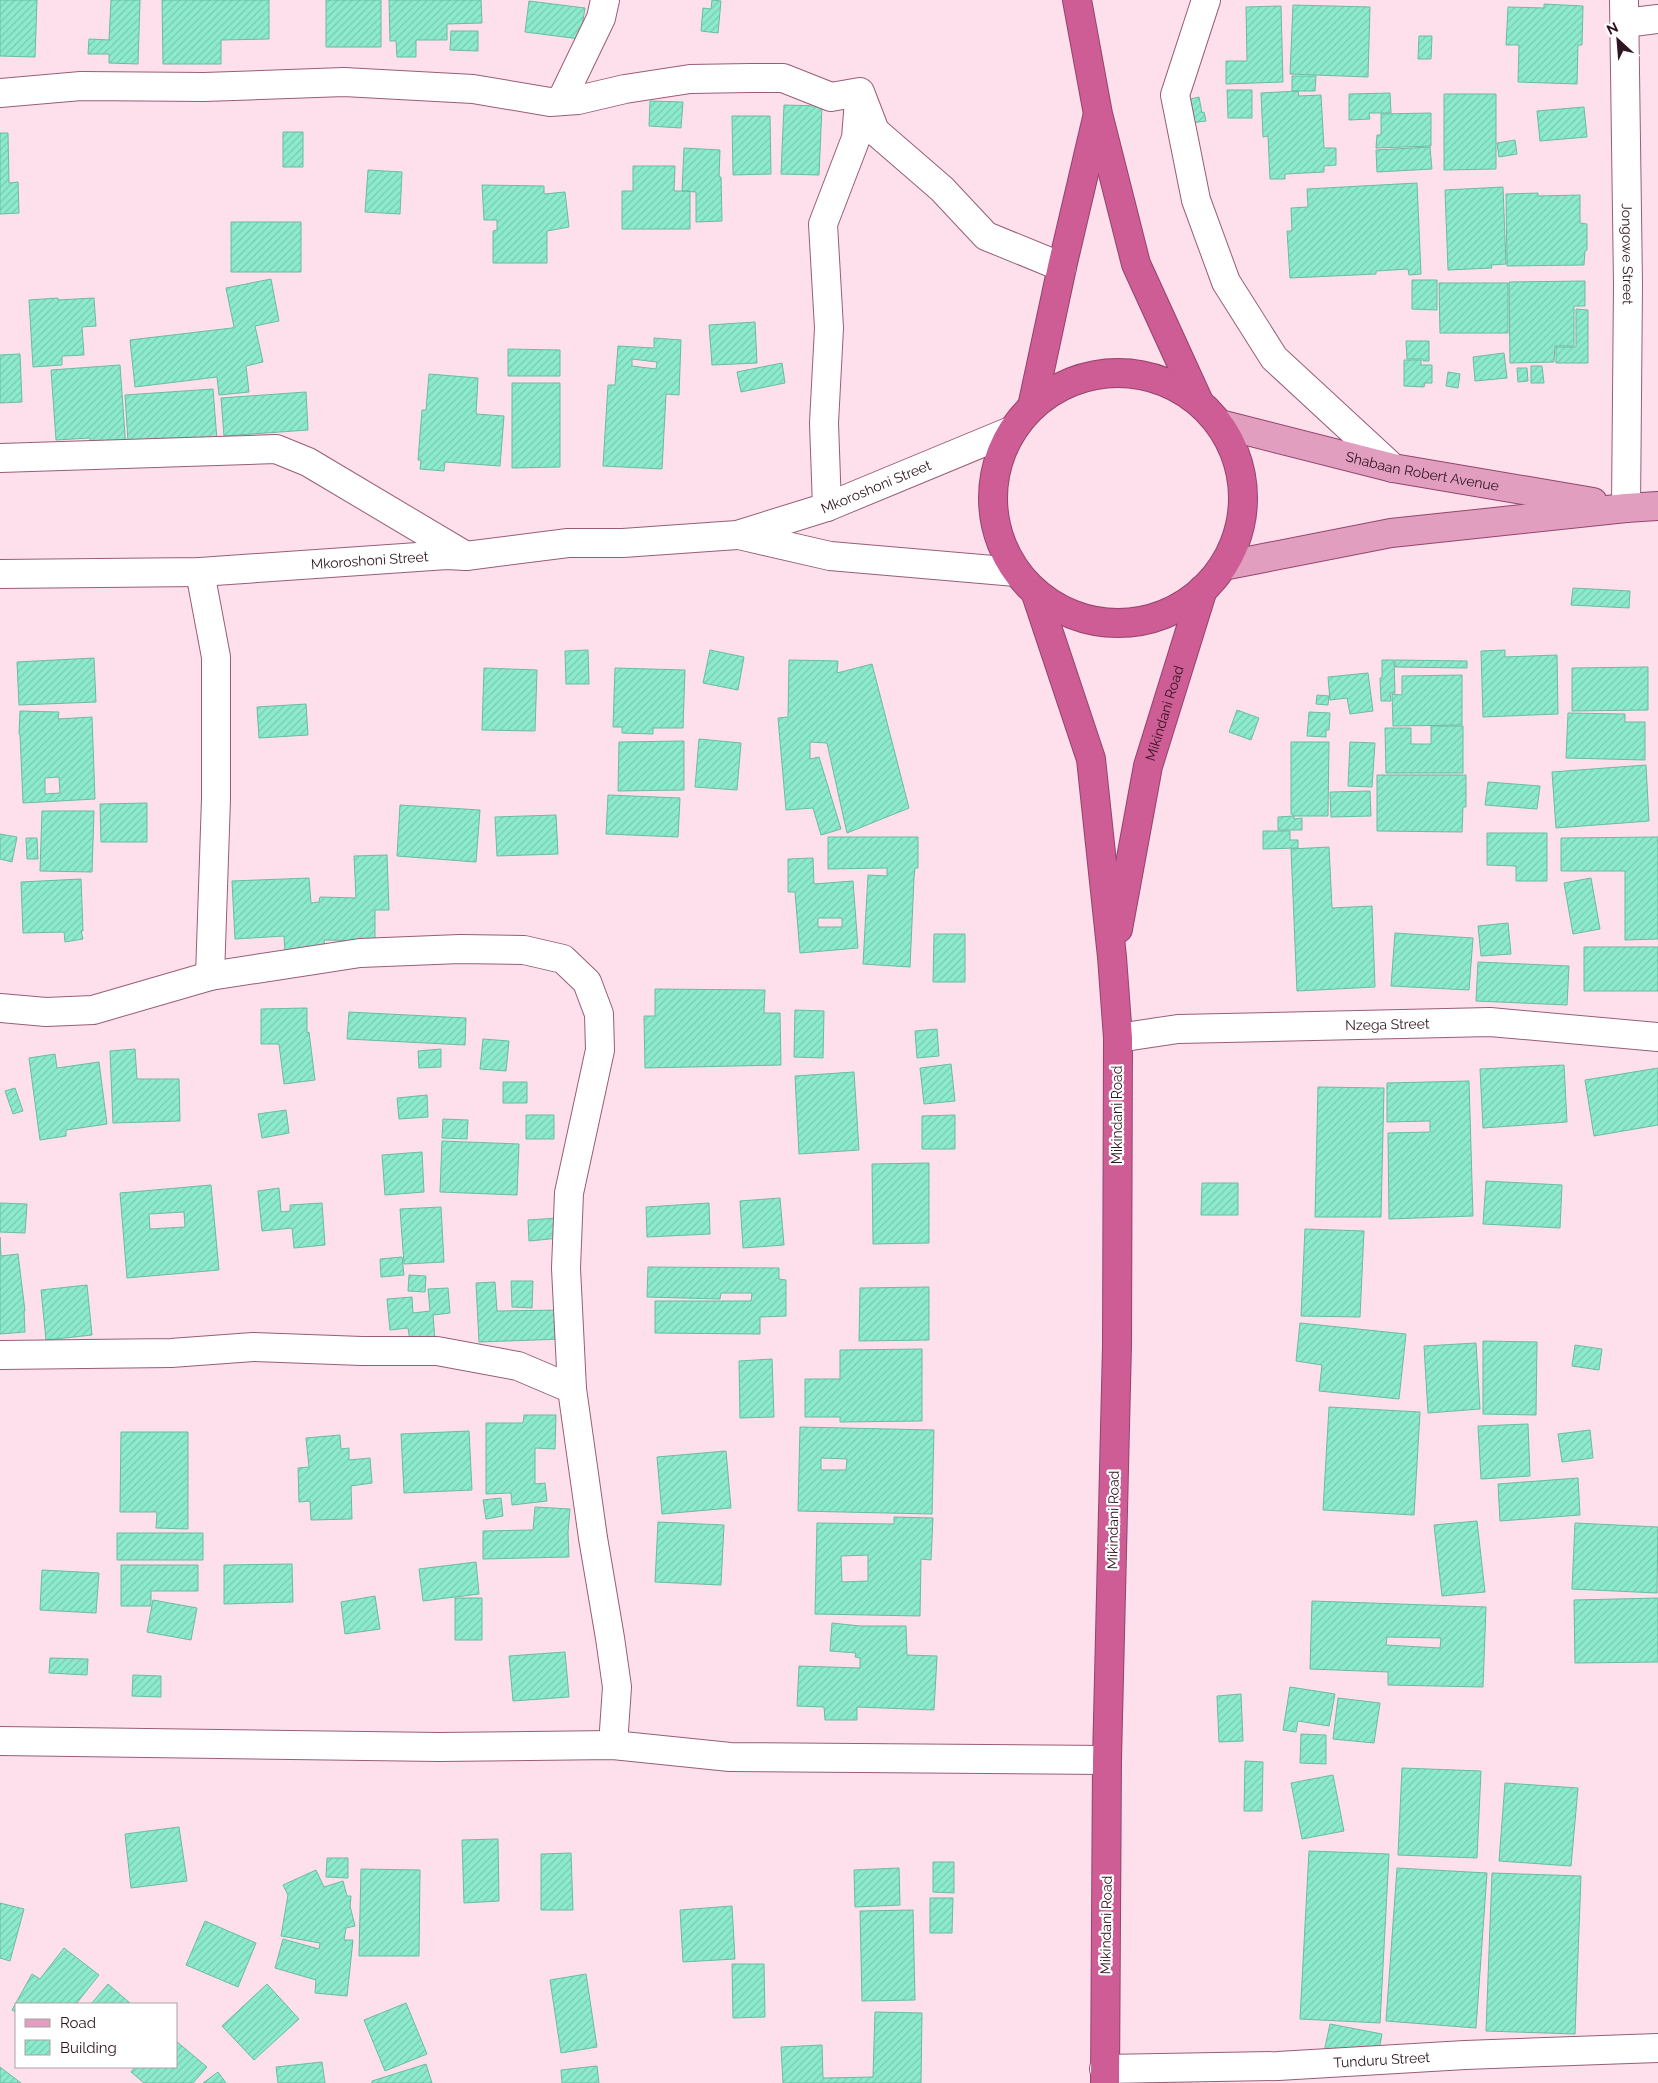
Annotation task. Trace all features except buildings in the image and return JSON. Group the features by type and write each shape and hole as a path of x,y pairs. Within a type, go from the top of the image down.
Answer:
{"highway":[{"path":"1077,0 1098,114 1136,264 1199,402"},
{"path":"1032,407 1062,266 1098,114"},
{"path":"1115,373 1145,376 1174,386 1199,402 1220,424 1234,451 1242,480 1243,510 1237,540 1223,566 1203,590 1178,608 1151,619 1121,624 1091,621 1062,611 1036,594 1016,572 1002,546 994,517 993,487 999,457 1013,430 1032,407 1064,386 1085,378 1115,373"},
{"name":"Mikindani Road","path":"1112,957 1148,766 1203,590"},
{"name":"Mikindani Road","path":"1036,594 1091,759 1112,957 1118,1038 1117,1345 1107,1760 1104,2076"}],"main road":[{"name":"Shabaan Robert Avenue","path":"1220,424 1393,468 1626,508"},
{"name":"Shabaan Robert Avenue","path":"1223,566 1392,533 1658,506"}],"street":[{"path":"561,101 602,18 606,0"},
{"path":"1206,0 1175,95 1196,200 1226,282 1274,358 1393,468"},
{"path":"1624,12 1658,19"},
{"name":"Jongowe Street","path":"1624,12 1628,274 1626,508"},
{"path":"0,93 81,86 204,87 344,82 472,90 550,102 578,100 690,79 783,78 831,97 860,92"},
{"path":"860,92 875,131 942,189 986,236 1062,266"},
{"path":"828,507 824,423 828,328 822,224 856,138 860,92"},
{"name":"Mkoroshoni Street","path":"0,574 200,572 447,555 466,556 568,544 623,543 737,535 828,507 1013,430"},
{"path":"0,458 276,449 308,462 466,556"},
{"name":"Mkoroshoni Street","path":"737,535 830,556 1016,572"},
{"path":"200,572 216,657 216,780 210,976"},
{"path":"0,1008 46,1012 93,1010 210,976 360,953 460,949 524,950 563,959 587,982 599,1014 600,1050 569,1193 566,1268 572,1389 617,1687 613,1745"},
{"name":"Nzega Street","path":"1118,1038 1178,1029 1490,1022 1658,1037"},
{"path":"0,1356 171,1354 253,1347 362,1351 437,1351 518,1366 572,1389"},
{"path":"0,1741 439,1747 613,1745 730,1757 1107,1760"},
{"name":"Tunduru Street","path":"1104,2076 1279,2075 1464,2055 1658,2048"}]}
